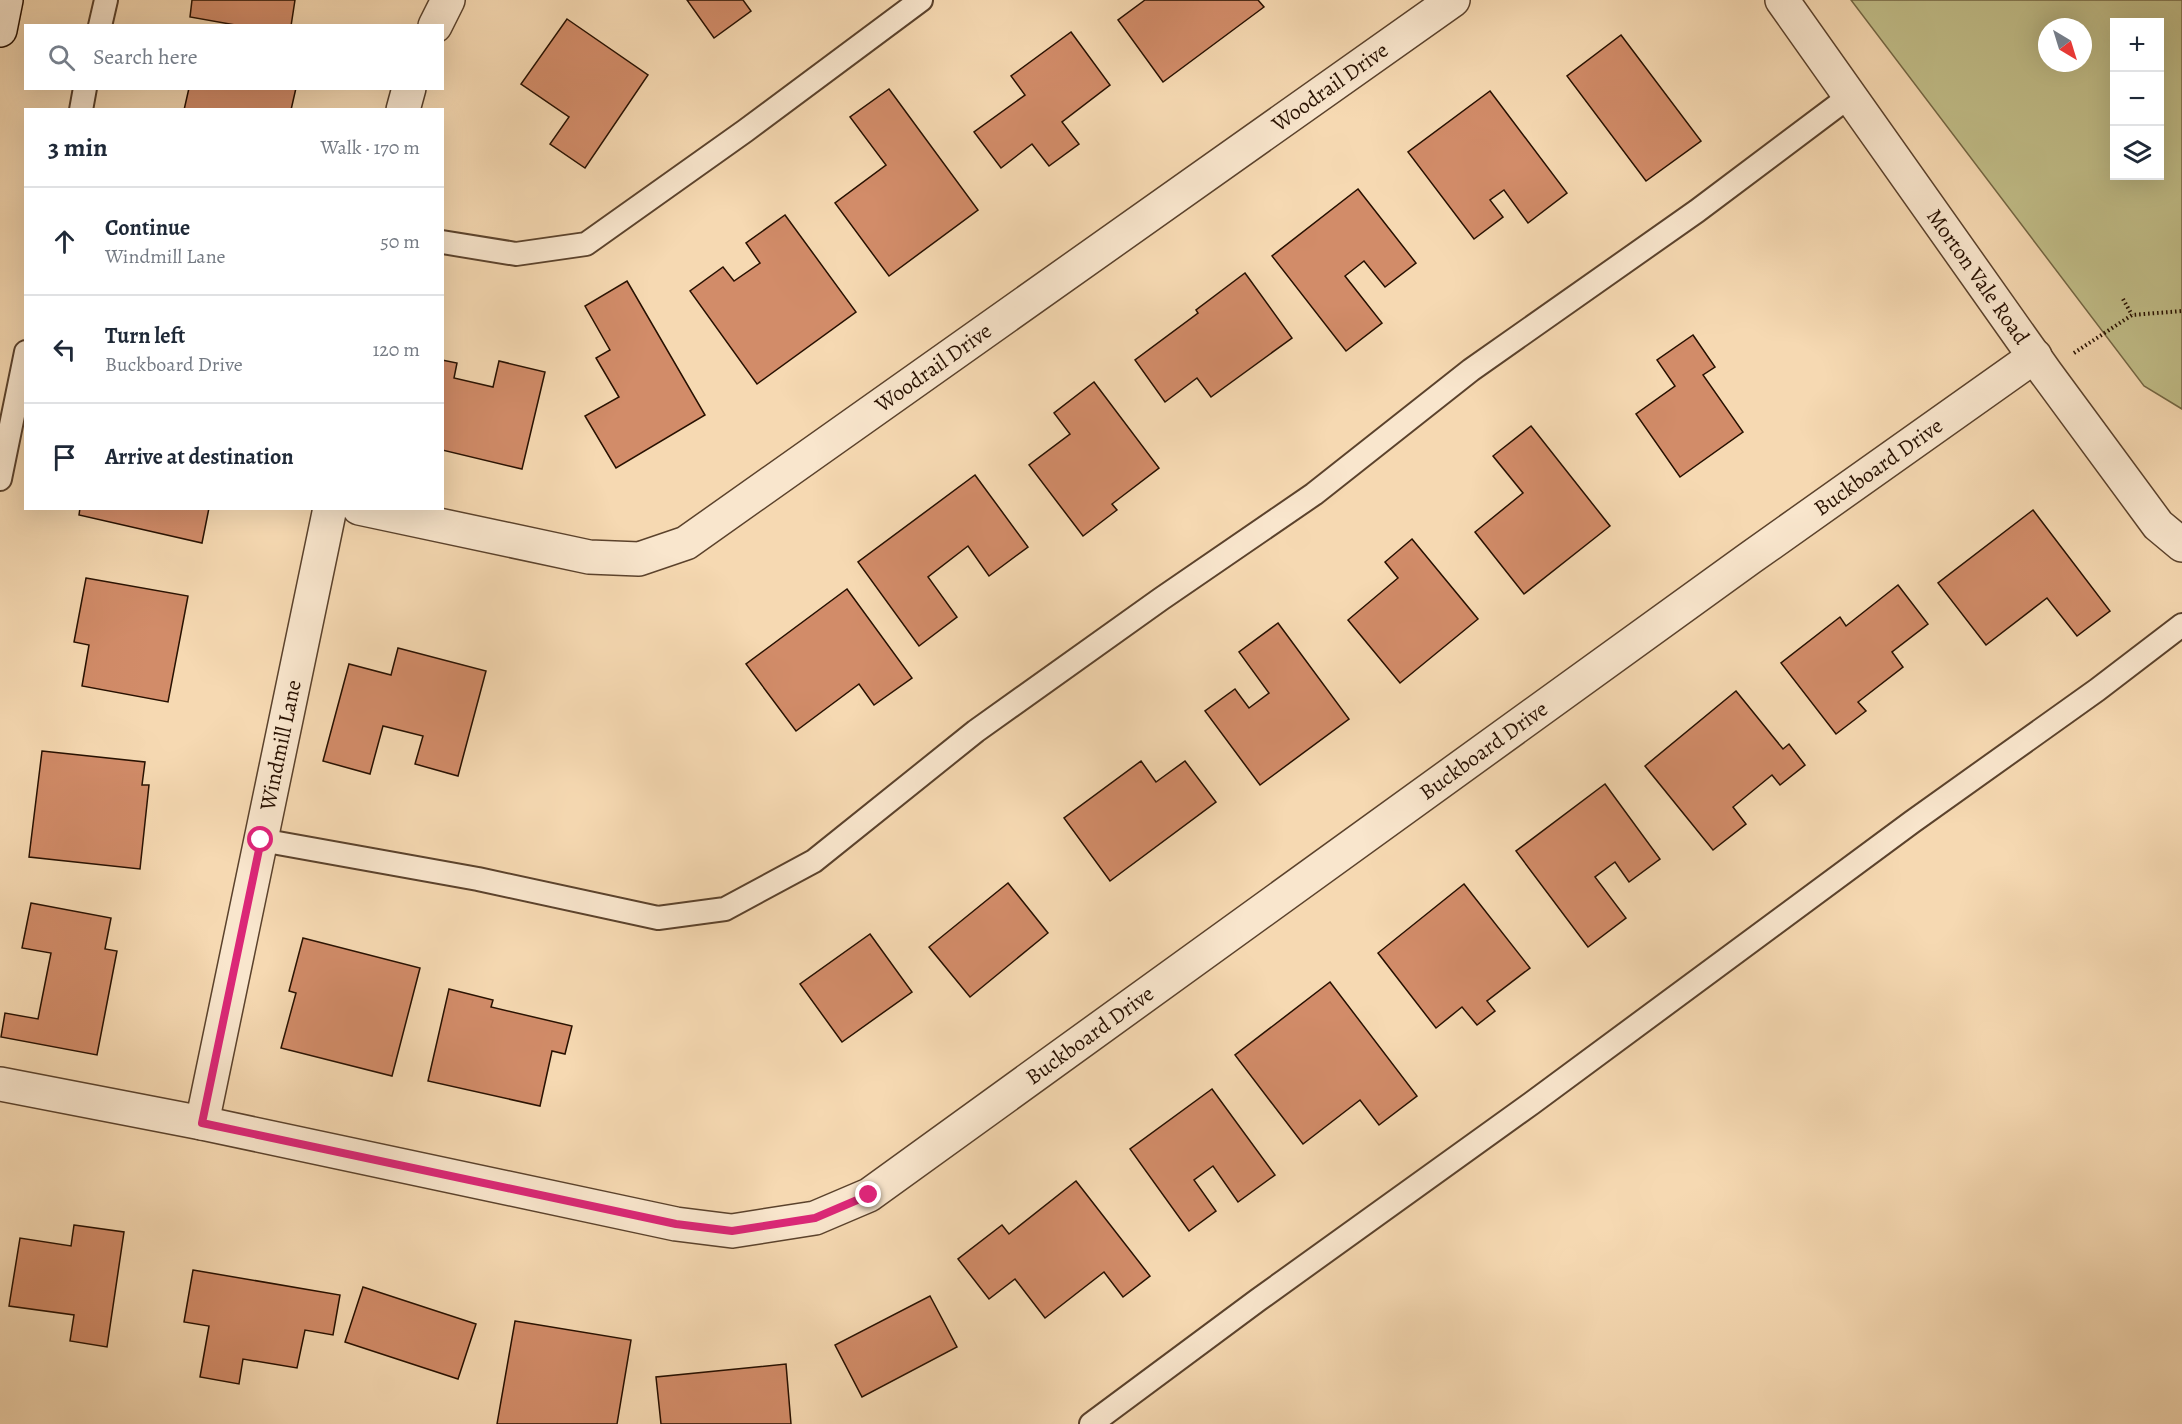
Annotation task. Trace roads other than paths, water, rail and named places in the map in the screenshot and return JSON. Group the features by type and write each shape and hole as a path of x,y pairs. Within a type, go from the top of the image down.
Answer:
{"street":[{"path":"0,30 6,0"},
{"path":"436,24 448,0"},
{"name":"Woodrail Drive","path":"367,510 589,557 639,559 686,543 1452,0"},
{"name":"Morton Vale Road","path":"1782,0 2040,364 2158,525 2182,545"},
{"path":"404,108 409,90"},
{"name":"Buckboard Drive","path":"0,1084 202,1123 676,1224 732,1231 815,1218 869,1195 1750,558 2040,364"},
{"name":"Windmill Lane","path":"202,1123 330,510"}],"lane":[{"path":"100,24 106,0"},
{"path":"444,242 516,254 586,244 921,0"},
{"path":"81,108 85,90"},
{"path":"261,840 478,879 658,918 724,909 814,861 976,731 1161,599 1314,494 1471,370 1697,211 1850,96"},
{"path":"0,479 24,362"},
{"path":"1091,1424 1532,1103 1912,822 2097,690 2182,625"}]}
